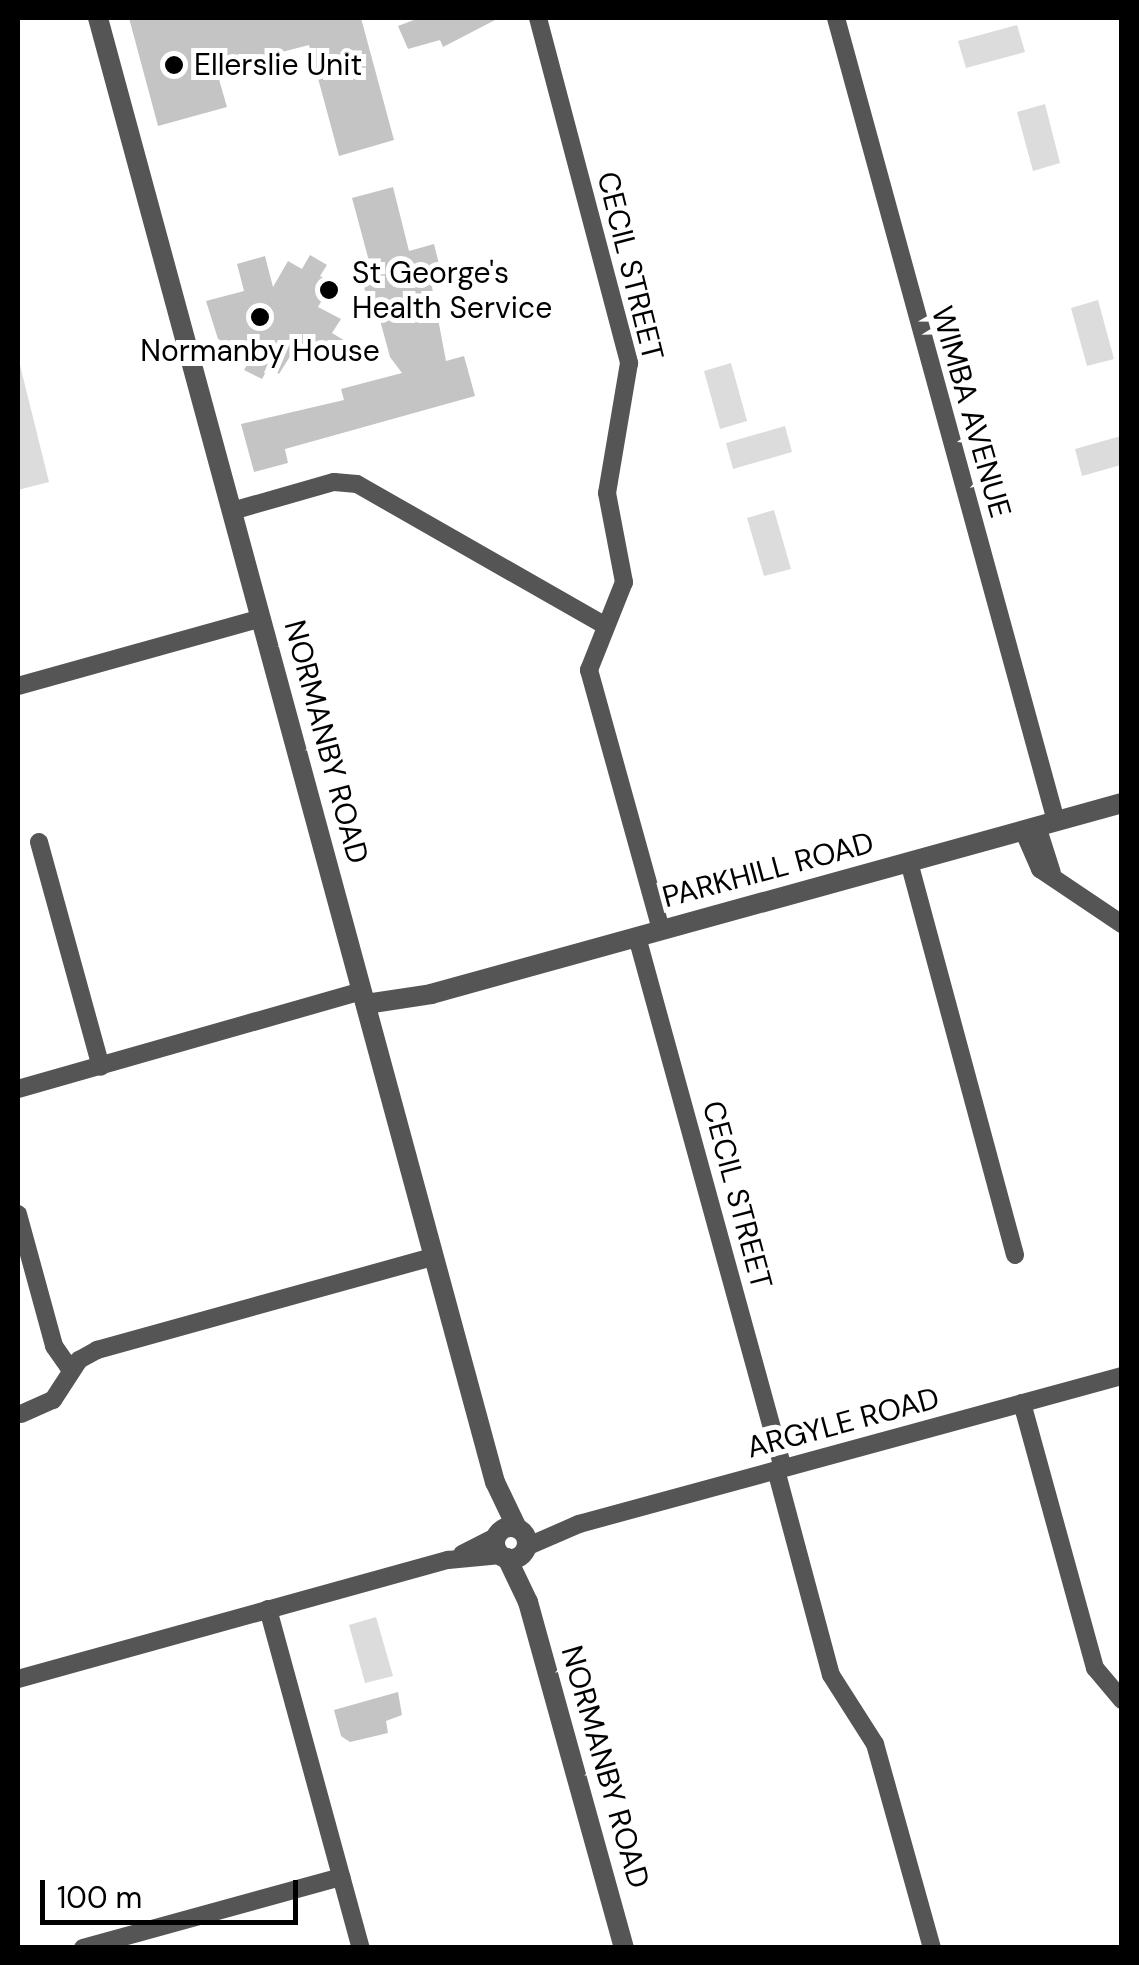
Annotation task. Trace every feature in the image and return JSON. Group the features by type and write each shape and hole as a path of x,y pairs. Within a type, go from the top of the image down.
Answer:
{"street":[{"name":"NORMANBY ROAD","path":"98,18 624,1948"},
{"name":"CECIL STREET","path":"538,18 629,363 607,493 624,582 589,661 591,682 661,930"},
{"name":"WIMBA AVENUE","path":"836,18 1054,878 1122,924"},
{"path":"232,511 334,482 356,484 604,625"},
{"path":"18,686 261,618"},
{"name":"PARKHILL ROAD","path":"366,1005 432,994 1122,803"},
{"path":"39,842 101,1067"},
{"path":"909,862 1015,1255"},
{"name":"CECIL STREET","path":"637,937 832,1675 871,1734 932,1948"},
{"path":"18,1090 366,1005"},
{"path":"18,1214 54,1346 72,1370"},
{"path":"20,1414 52,1400 72,1370 97,1350 434,1257"},
{"name":"ARGYLE ROAD","path":"18,1679 1122,1376"},
{"path":"1022,1403 1095,1668 1122,1700"},
{"path":"268,1610 361,1948"},
{"path":"83,1948 341,1877"}],"shaded area":[{"path":"1017,25 1025,52 966,68 958,41"},
{"path":"1045,104 1060,163 1033,171 1017,112"},
{"path":"1098,300 1114,359 1087,366 1071,308"},
{"path":"18,357 49,482 18,490"},
{"path":"731,363 747,421 720,429 704,371"},
{"path":"785,426 792,452 733,469 726,443"},
{"path":"1121,436 1121,465 1082,476 1075,449"},
{"path":"774,510 791,569 764,576 747,518"},
{"path":"376,1617 393,1676 365,1683 349,1625"}],"building":[{"path":"129,18 361,18 394,140 339,156 309,45 216,69 227,107 158,126"},
{"path":"419,18 499,18 443,47 440,40 408,49 398,26"},
{"path":"393,187 409,251 434,244 444,284 432,287 446,361 464,356 475,396 285,449 288,463 254,472 241,424 344,400 341,389 402,373 390,357 375,302 368,304 359,264 369,261 352,198"},
{"name":"Normanby House","path":"310,255 327,265 320,276 332,283 318,307 341,319 332,333 347,342 336,359 326,352 319,363 294,350 279,374 268,368 262,379 244,370 253,355 218,339 206,301 244,291 237,264 265,256 273,287 288,261 302,269"},
{"path":"398,1692 402,1715 386,1721 388,1733 350,1742 341,1736 334,1710"}],"place":[{"name":"Ellerslie Unit","path":"174,65"},
{"name":"St George's Health Service","path":"329,290"},
{"name":"Normanby House","path":"260,317"}]}
